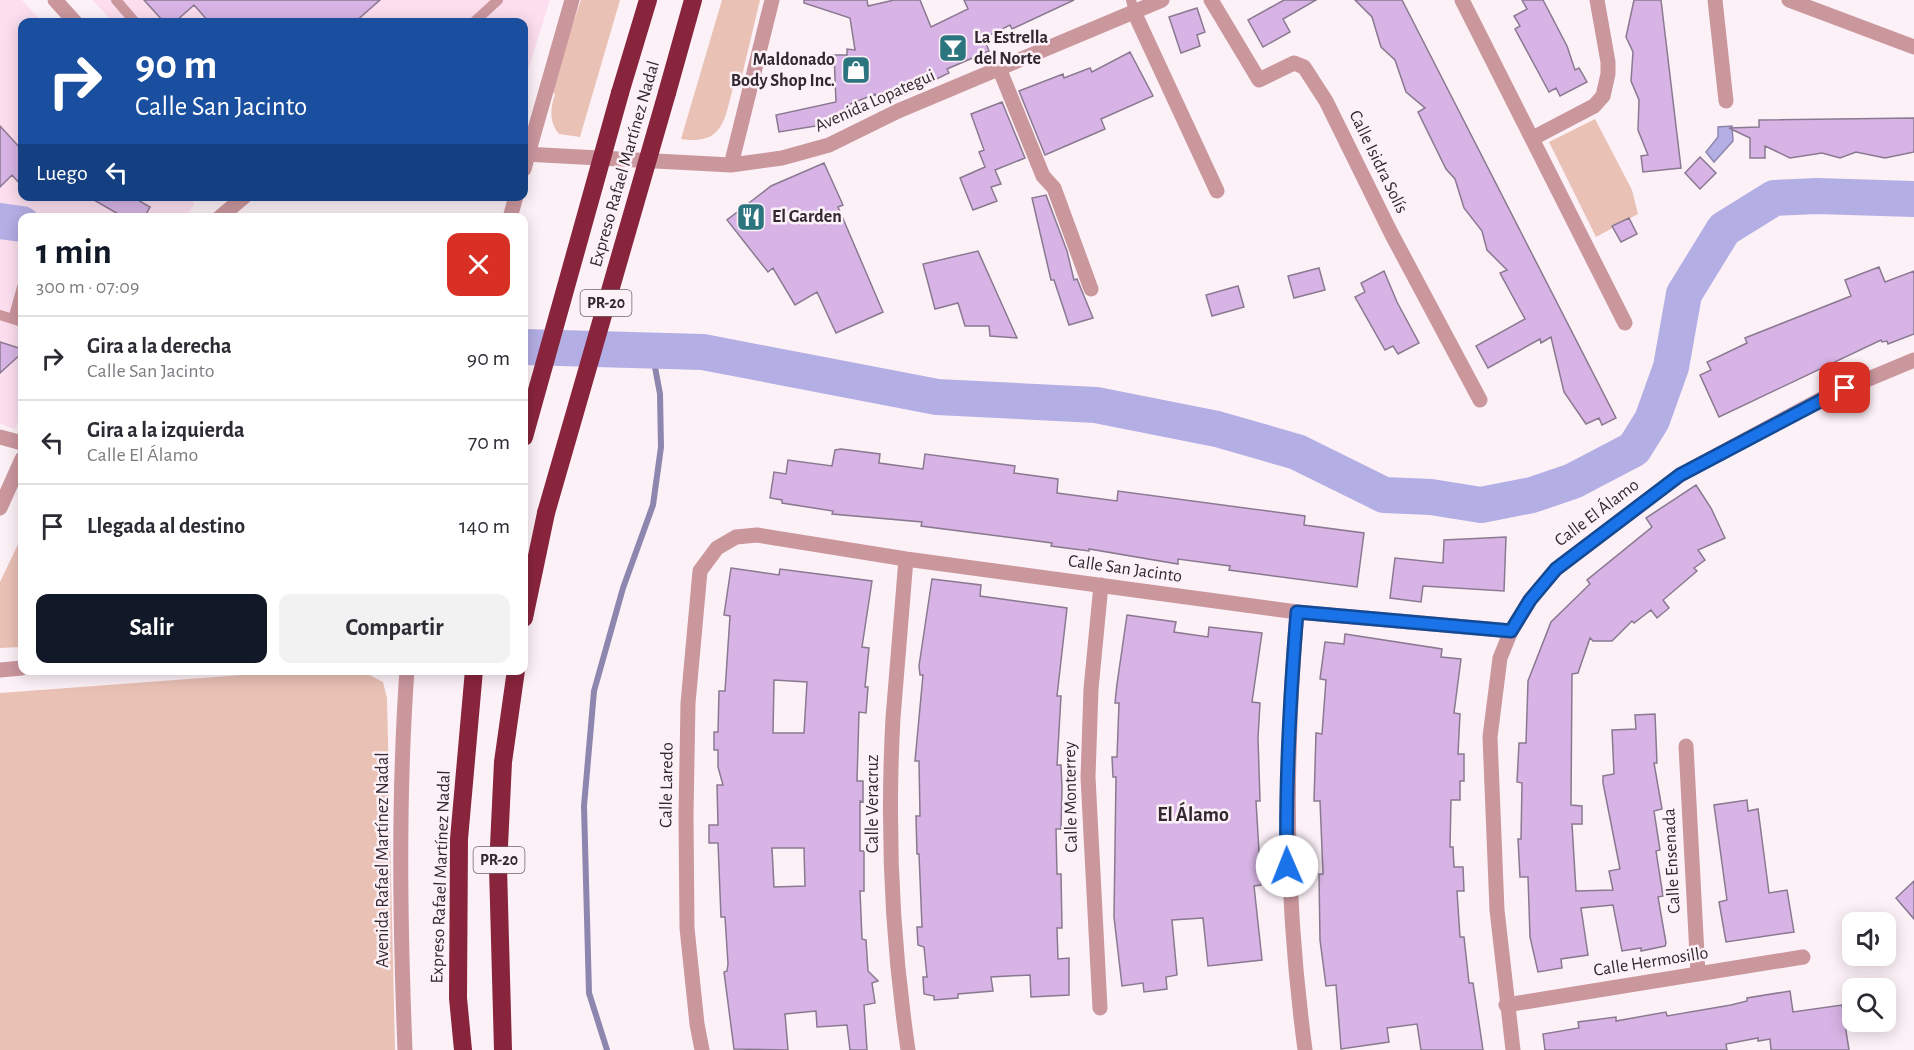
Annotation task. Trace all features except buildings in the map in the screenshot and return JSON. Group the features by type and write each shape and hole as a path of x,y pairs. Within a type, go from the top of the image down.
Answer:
{"highway":[{"name":"Expreso Rafael Martínez Nadal","path":"528,423 648,0"},
{"name":"Expreso Rafael Martínez Nadal","path":"528,599 546,513 693,0"},
{"name":"Expreso Rafael Martínez Nadal","path":"463,1050 458,998 459,839 474,675"},
{"name":"PR-20","path":"503,1046 499,855 503,762 515,675"}],"street":[{"path":"54,0 71,18"},
{"path":"528,149 572,0"},
{"path":"731,165 772,0"},
{"name":"Avenida Lopategui","path":"528,159 731,165 782,158 829,145 898,111 999,68 1132,6 1162,0"},
{"name":"Calle Isidra Solís","path":"1211,0 1259,80 1294,63 1304,67 1326,101 1390,233 1480,400"},
{"path":"1462,0 1624,323"},
{"path":"1533,138 1594,106 1603,96 1608,74 1597,0"},
{"path":"1714,0 1726,101"},
{"path":"1789,0 1914,47"},
{"path":"1132,6 1217,191"},
{"path":"999,68 1042,176 1054,188 1091,289"},
{"path":"224,213 236,201"},
{"name":"Calle El Álamo","path":"1513,1050 1506,1005 1497,910 1490,737 1500,658 1511,631 1530,600 1556,569 1680,475 1823,398 1914,360"},
{"path":"0,437 18,442"},
{"path":"0,508 18,468"},
{"name":"Calle San Jacinto","path":"736,537 758,535 906,559 1297,612 1511,631"},
{"name":"Calle Laredo","path":"702,1050 687,928 688,703 700,571 717,548 736,537"},
{"name":"Calle Veracruz","path":"906,559 893,720 892,855 901,1003 908,1050"},
{"name":"Calle Monterrey","path":"1100,1008 1088,777 1091,689 1101,585"},
{"path":"1297,612 1289,702 1286,813 1289,889 1305,1050"},
{"path":"0,670 18,668"},
{"name":"Avenida Rafael Martínez Nadal","path":"405,1050 401,936 401,774 407,675"},
{"name":"Calle Ensenada","path":"1686,746 1698,974"},
{"name":"Calle Hermosillo","path":"1506,1005 1803,957"}],"lane":[{"path":"116,0 132,18"},
{"path":"478,18 498,0"},
{"path":"0,315 18,320"}],"shaded area":[{"path":"0,0 22,0 38,18 18,18 18,201 193,201 194,205 188,213 18,213 18,422 15,429 0,424"},
{"path":"92,0 550,0 528,70 528,18 109,18"},
{"path":"581,0 620,0 580,137 559,134 553,125 551,115 555,94 550,91"},
{"path":"722,0 760,0 740,84 734,83 725,118 715,133 707,138 696,140 681,139"},
{"path":"1595,119 1632,190 1638,214 1596,237 1549,142"},
{"path":"1732,126 1733,141 1714,162 1706,152 1718,137 1718,127"},
{"path":"18,544 18,647 0,648 0,582"},
{"path":"243,675 370,675 383,682 387,698 395,1050 0,1050 0,693"}],"waterway":[{"path":"528,347 703,352 937,397 1096,405 1217,429 1297,452 1384,495 1431,497 1481,505 1532,495 1573,481 1634,449 1652,420 1671,367 1684,294 1724,229 1774,198 1817,196 1914,199"},
{"path":"0,221 18,223"},
{"path":"607,1050 589,993 584,806 594,691 623,588 653,505 661,447 660,394 652,351"}],"place":[{"name":"La Estrella del Norte","path":"953,48"},
{"name":"Maldonado Body Shop Inc.","path":"856,70"},
{"name":"El Garden","path":"751,217"}],"district":[{"name":"El Álamo","path":"1193,815"}],"route":[{"path":"1287,866 1286,792 1289,702 1297,612 1511,631 1530,600 1556,569 1680,475 1845,388"}]}
